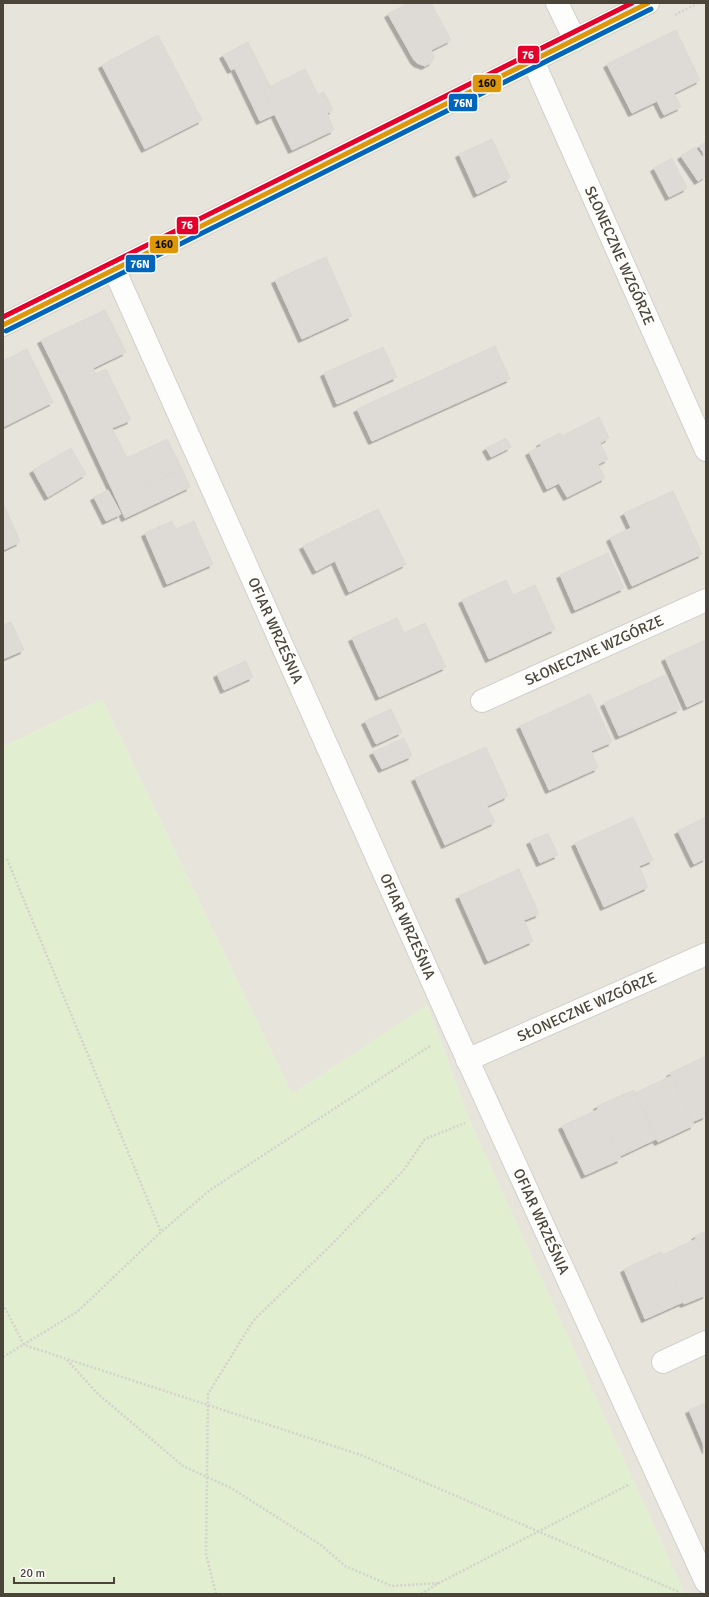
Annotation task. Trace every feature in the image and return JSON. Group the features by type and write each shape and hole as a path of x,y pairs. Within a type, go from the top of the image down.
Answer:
{"street":[{"path":"557,3 575,40"},
{"path":"3,325 648,3"},
{"name":"SŁONECZNE WZGÓRZE","path":"534,61 706,450"},
{"name":"OFIAR WRZEŚNIA","path":"114,269 454,1030 654,1471 706,1582"},
{"name":"SŁONECZNE WZGÓRZE","path":"482,701 706,600"},
{"name":"SŁONECZNE WZGÓRZE","path":"468,1060 706,954"},
{"path":"663,1362 706,1342"}],"path":[{"path":"7,859 161,1232"},
{"path":"3,1357 77,1312 161,1232 210,1190 454,1030"},
{"path":"216,1594 206,1554 208,1394 253,1321 331,1245 403,1171 425,1139 470,1121 497,1125"},
{"path":"3,1304 24,1345 361,1455 683,1594"},
{"path":"66,1359 98,1394 183,1466 231,1488 321,1545 345,1566 392,1586 439,1583"},
{"path":"421,1594 439,1583 654,1471"}],"shaded area":[{"path":"3,3 706,3 706,1594 685,1594 470,1121 427,1005 292,1094 102,699 3,747"}],"green space":[{"path":"102,699 292,1094 427,1005 470,1121 685,1594 3,1594 3,747"}],"building":[{"path":"408,3 431,3 451,40 431,50 434,55 432,62 425,66 414,60 388,14"},
{"path":"676,30 700,80 674,93 681,107 664,115 657,101 632,113 607,64"},
{"path":"158,35 202,120 145,149 102,65"},
{"path":"248,42 256,58 231,70 223,55"},
{"path":"256,58 270,86 263,90 275,114 260,121 235,69"},
{"path":"305,69 318,95 324,92 333,110 327,113 334,130 292,150 263,90"},
{"path":"492,139 510,178 477,194 459,154"},
{"path":"706,142 706,157 699,146"},
{"path":"695,147 706,162 706,176 698,181 681,156"},
{"path":"672,158 687,188 669,197 654,168"},
{"path":"326,257 352,316 302,339 275,280"},
{"path":"105,310 126,352 93,368 96,375 65,389 41,340"},
{"path":"495,346 510,379 372,441 357,409"},
{"path":"383,347 397,377 337,404 324,373"},
{"path":"27,349 53,402 3,427 3,361"},
{"path":"106,369 131,420 112,428 127,458 167,439 182,469 117,500 65,389"},
{"path":"599,417 609,438 600,443 608,459 598,464 605,478 567,497 559,483 547,489 529,452 541,446 540,443 560,433 562,436"},
{"path":"506,438 511,447 491,457 486,448"},
{"path":"71,448 86,474 48,497 33,470"},
{"path":"182,469 190,487 125,518 117,500"},
{"path":"108,490 121,514 106,521 94,497"},
{"path":"673,491 702,554 632,586 610,538 631,528 624,513"},
{"path":"3,502 20,542 3,550"},
{"path":"378,509 406,564 349,592 335,561 316,571 303,546"},
{"path":"172,521 176,529 194,521 213,564 167,584 145,533"},
{"path":"608,553 624,588 575,610 560,575"},
{"path":"506,580 513,595 535,585 555,629 489,659 462,600"},
{"path":"397,618 404,633 425,623 446,667 379,697 352,638"},
{"path":"11,622 24,650 3,659 3,625"},
{"path":"706,640 706,698 687,707 665,658"},
{"path":"246,661 253,677 224,690 217,674"},
{"path":"665,675 680,709 619,736 604,703"},
{"path":"590,694 612,742 591,751 598,768 549,790 520,726"},
{"path":"391,709 402,732 376,744 365,721"},
{"path":"404,738 412,756 382,769 373,752"},
{"path":"486,747 508,796 487,806 495,822 445,845 415,778"},
{"path":"633,817 653,860 639,866 648,887 604,907 575,843"},
{"path":"706,817 706,858 694,864 678,831"},
{"path":"548,833 558,855 540,863 530,841"},
{"path":"519,869 539,914 524,920 533,941 488,961 459,896"},
{"path":"706,1056 706,1116 692,1122 670,1073"},
{"path":"671,1076 694,1125 658,1142 635,1093"},
{"path":"634,1090 656,1139 620,1156 597,1106"},
{"path":"599,1109 621,1159 585,1175 562,1126"},
{"path":"706,1231 706,1261 695,1236"},
{"path":"696,1239 706,1261 706,1295 684,1304 662,1255"},
{"path":"661,1252 683,1302 645,1319 624,1269"},
{"path":"706,1403 706,1450 689,1410"}],"transit line":[{"name":"76","path":"3,317 632,3"},
{"name":"160","path":"3,325 648,3"},
{"name":"76N","path":"6,331 651,9"}]}
